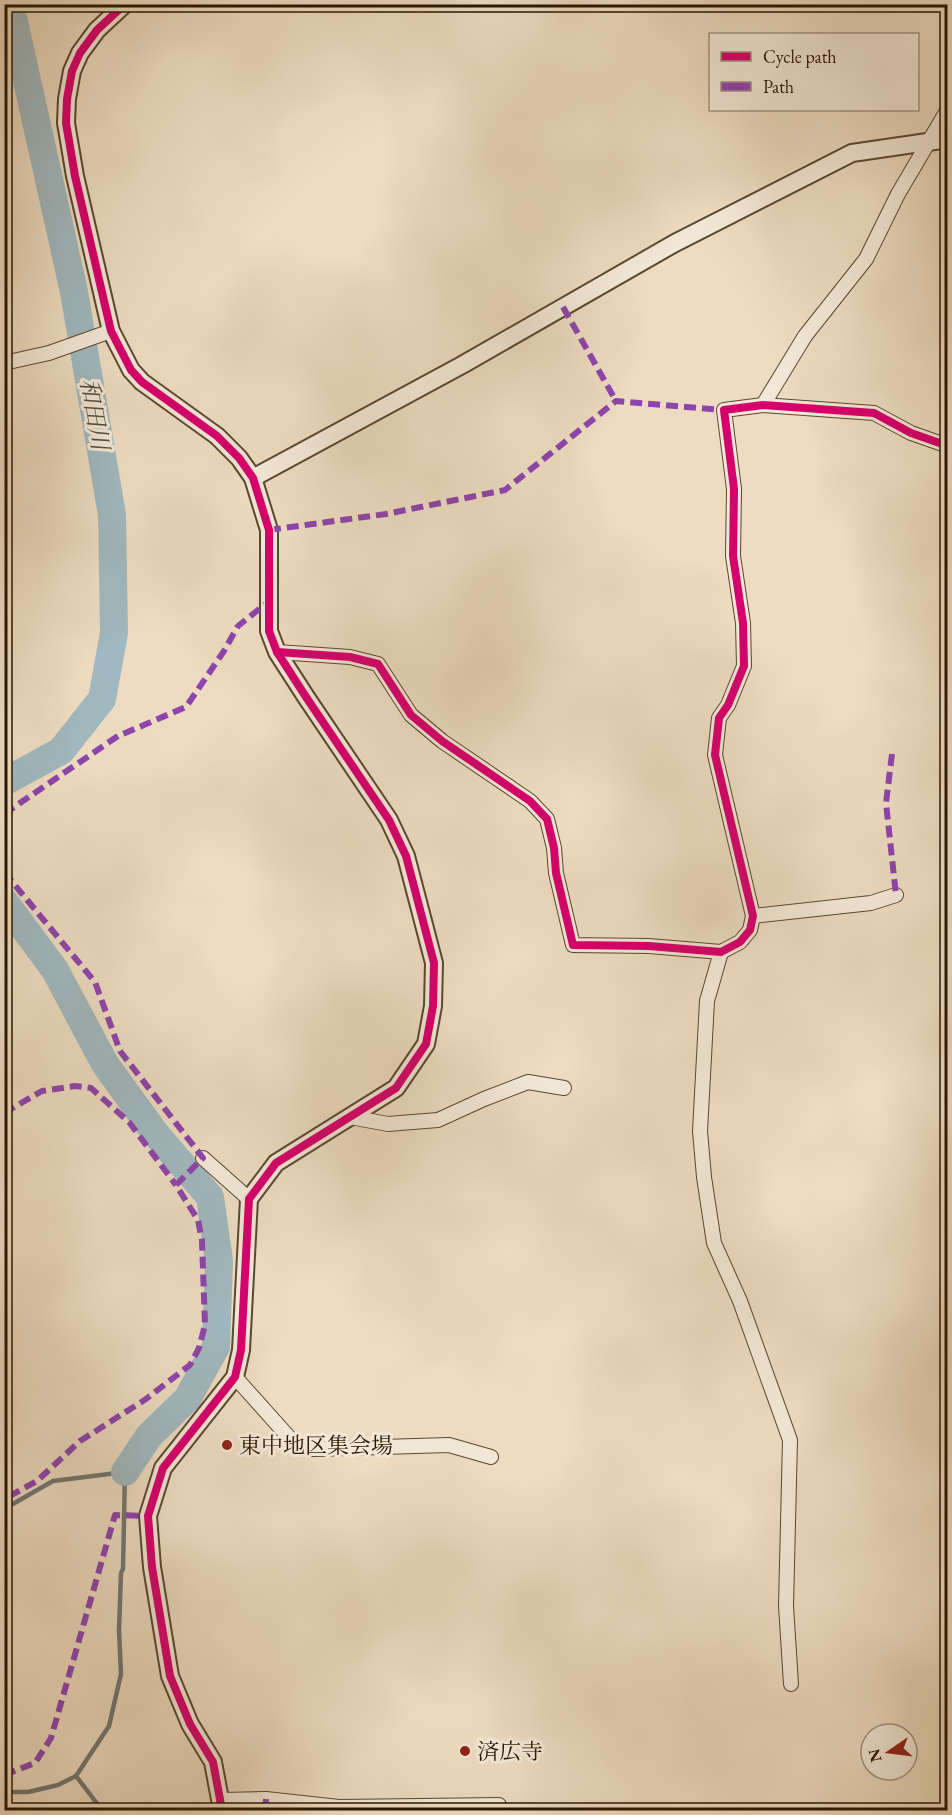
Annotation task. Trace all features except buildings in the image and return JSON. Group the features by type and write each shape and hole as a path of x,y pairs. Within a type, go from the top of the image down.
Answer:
{"street":[{"path":"125,4 97,30 80,53 72,71 66,115 75,176 105,333 136,376 217,436 239,458 253,478 269,530 268,632 277,652 306,698 389,820 406,856 434,963 433,1006 426,1044 396,1088 276,1162 249,1198 241,1350 235,1377 163,1467 148,1516 152,1567 170,1676 190,1724 213,1762 222,1805 266,1799 339,1807 499,1805"},
{"path":"763,405 805,336 866,259 927,142 948,109"},
{"path":"253,478 462,365 675,243 852,153 948,138"},
{"path":"4,363 49,353 105,333"},
{"path":"277,652 350,657 378,664 411,715 442,741 530,801 547,819 554,848 555,873 573,945 649,946 722,952 740,942 750,930 753,916 715,754 719,718 728,705 744,666 743,623 733,556 734,489 724,410 763,405 874,413 910,433 948,446"},
{"path":"753,916 861,904 896,895"},
{"path":"722,952 707,1001 700,1131 704,1178 714,1243 740,1301 790,1440 786,1606 791,1684"},
{"path":"350,1117 388,1124 438,1120 528,1082 564,1088"},
{"path":"203,1158 249,1198"},
{"path":"235,1377 294,1443 314,1449 449,1444 491,1457"}],"waterway":[{"name":"和田川","path":"4,782 61,751 102,699 114,633 112,515 74,292 10,4"},
{"path":"4,901 55,970 105,1064 155,1133 210,1197 219,1261 216,1347 187,1399 149,1436 125,1472"},
{"path":"4,1509 53,1481 125,1472 119,1630 121,1674 109,1726 76,1776 58,1785 28,1792 4,1792"},
{"path":"76,1776 102,1810"}],"marked path":[{"path":"563,307 616,401"},
{"path":"269,530 386,514 505,490 616,401 724,410"},
{"path":"4,814 118,736 186,707 238,626 268,602"},
{"path":"892,754 886,803 896,895"},
{"path":"4,872 95,982 120,1051 203,1158 176,1185 198,1220 202,1241 205,1325 199,1348 190,1365 146,1399 80,1441 37,1481 4,1499"},
{"path":"4,1113 42,1091 75,1086 91,1088 129,1122 176,1185"},
{"path":"4,1775 35,1763 51,1738 115,1515 148,1516"},
{"path":"265,1810 266,1799"}],"cycle path":[{"path":"125,4 97,30 80,53 72,71 67,99 66,123 75,176 111,331 131,370 142,382 217,436 239,458 253,478 269,530 269,631 277,652 389,820 406,856 434,963 433,1006 426,1044 396,1088 276,1163 249,1199 241,1350 235,1377 163,1468 148,1516 152,1567 170,1676 190,1724 213,1762 222,1810"},
{"path":"277,652 350,657 378,664 411,715 442,741 530,801 547,819 554,848 556,873 573,945 649,946 721,952 740,942 750,930 753,916 715,755 719,718 728,705 744,666 743,623 733,556 734,489 724,410 763,405 874,413 911,433 948,446"}],"place":[{"name":"東中地区集会場","path":"227,1445"},
{"name":"済広寺","path":"465,1751"}]}
